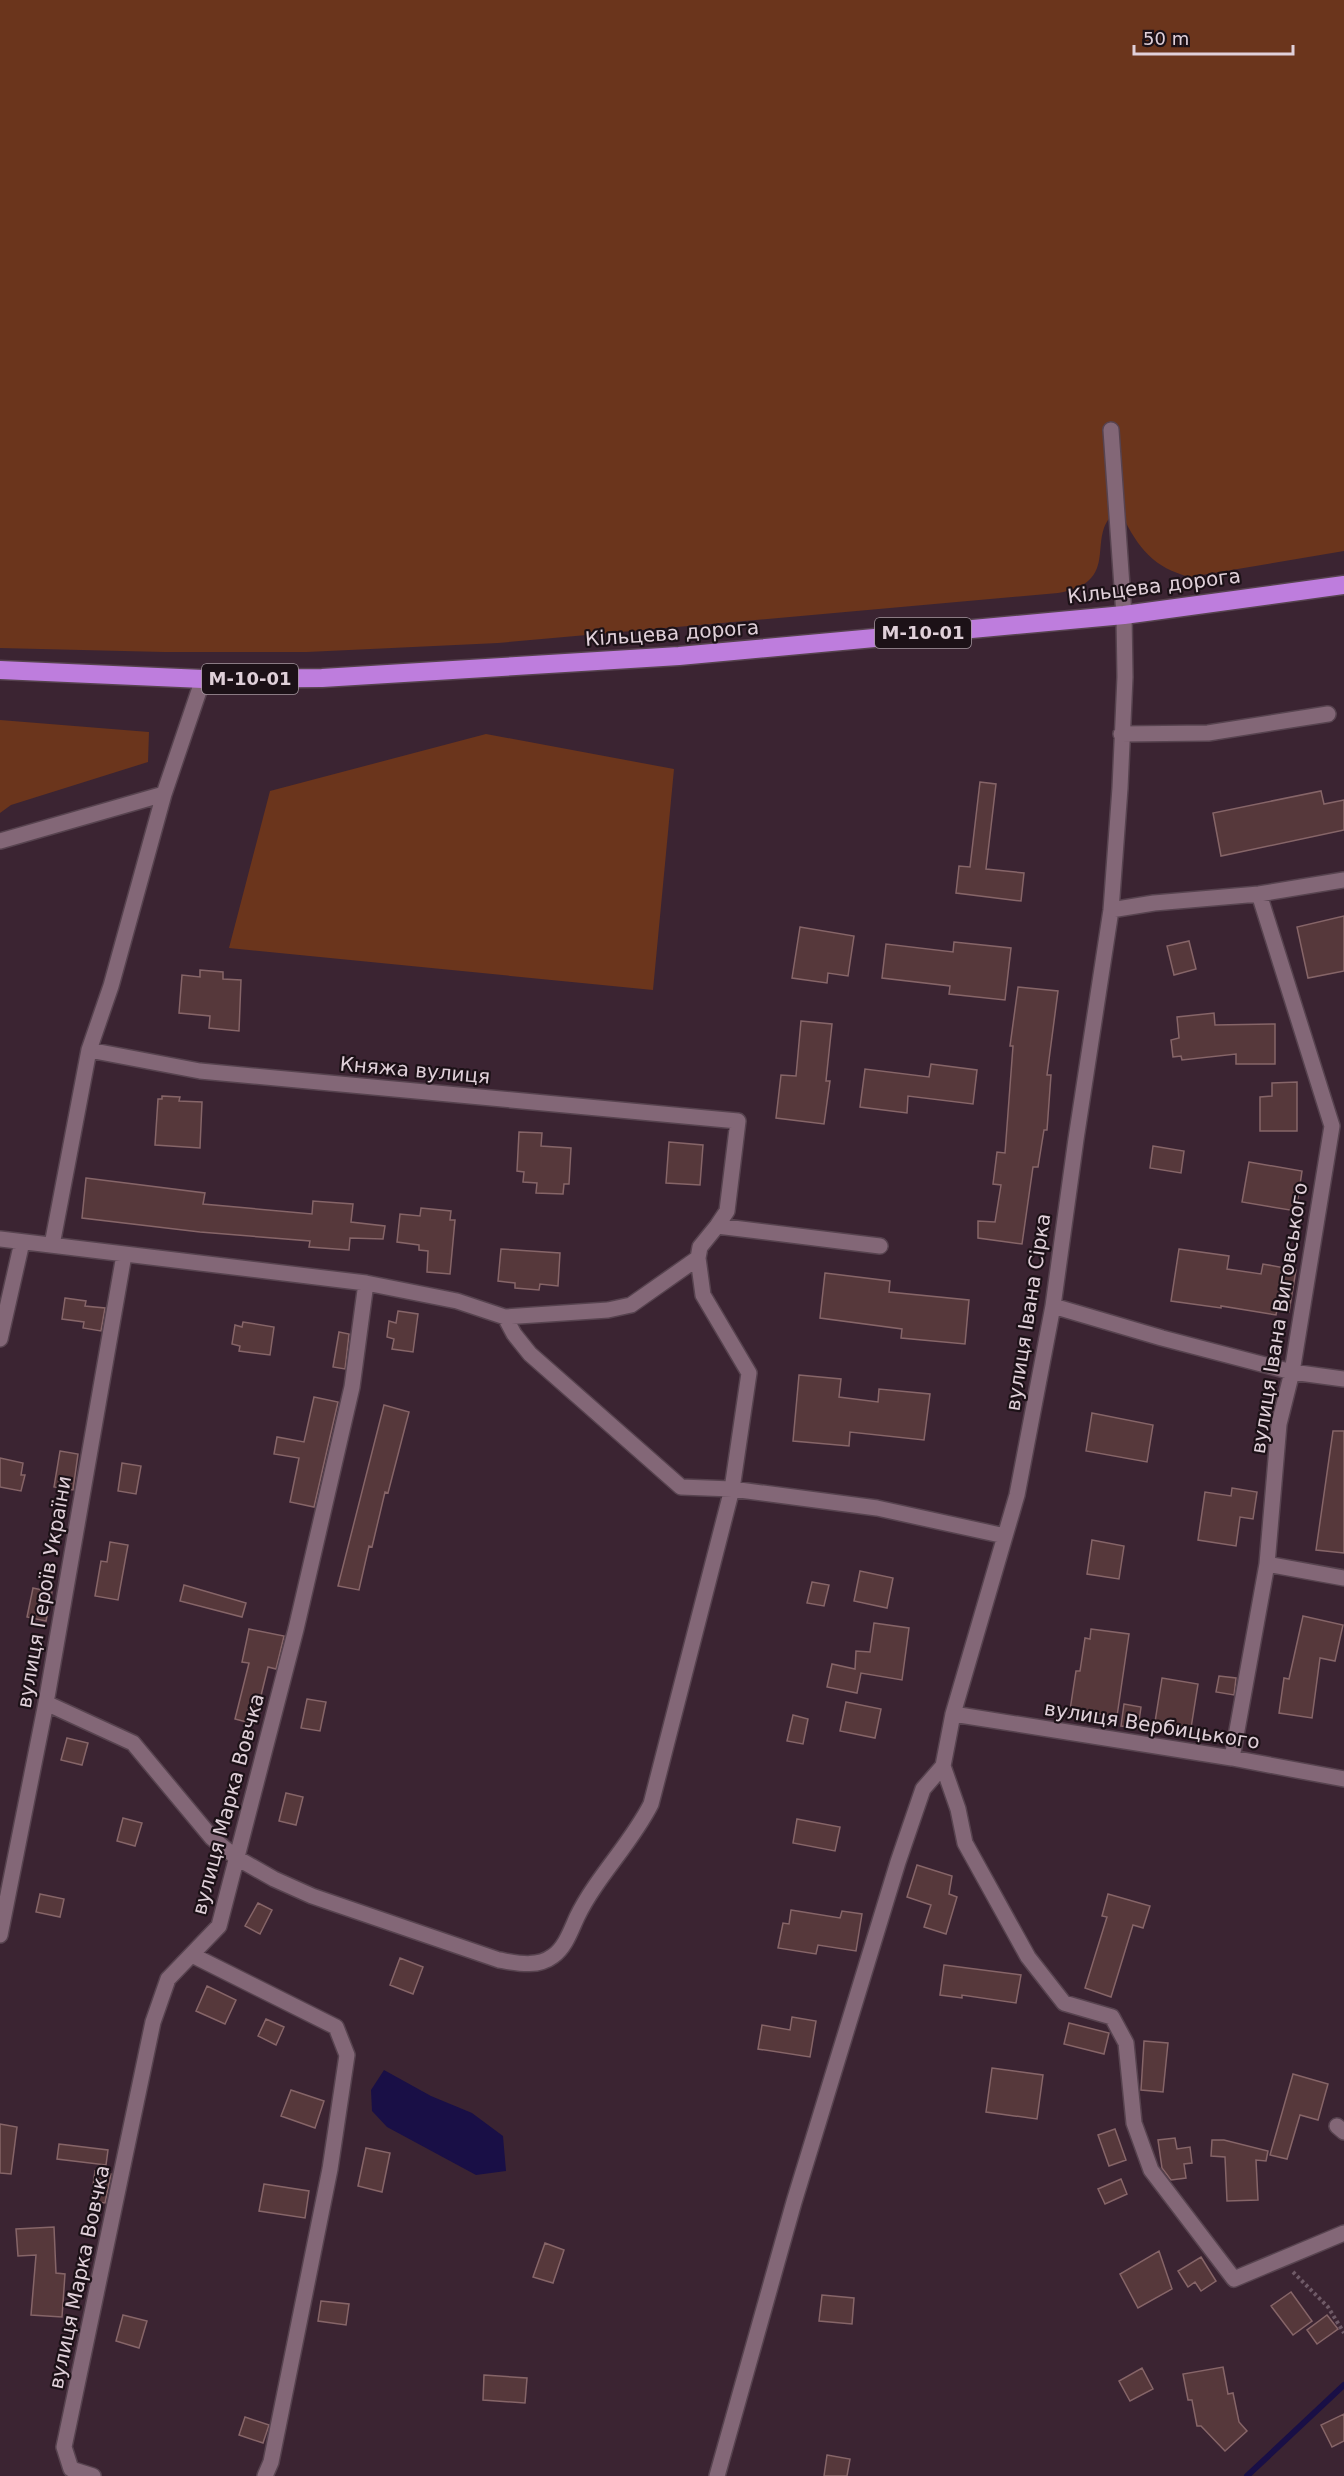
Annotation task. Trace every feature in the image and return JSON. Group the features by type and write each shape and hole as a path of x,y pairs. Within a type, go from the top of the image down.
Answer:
{"highway":[{"name":"Кільцева дорога","path":"0,670 203,680 322,678 679,656 1124,615 1344,585"}],"street":[{"name":"вулиця Івана Сірка","path":"943,1766 953,1714 1017,1495 1053,1306 1111,910 1125,677 1124,615 1111,430"},
{"path":"52,1245 89,1050 111,986 164,794 203,680"},
{"path":"1121,734 1208,733 1328,714"},
{"path":"0,841 164,794"},
{"path":"1111,910 1154,903 1259,894 1344,880"},
{"name":"вулиця Івана Виговського","path":"1232,1758 1267,1564 1279,1424 1292,1372 1340,1126 1259,894"},
{"name":"Княжа вулиця","path":"89,1050 200,1071 738,1121 727,1210 717,1226"},
{"path":"46,1703 133,1743 213,1838 237,1858 274,1879 312,1896 499,1960 529,1965 552,1957 562,1948 580,1911 639,1828 651,1804 732,1489 750,1373 703,1295 698,1258 700,1247 717,1226 880,1246"},
{"path":"0,1239 366,1283 457,1301 505,1317 608,1310 631,1305 698,1258"},
{"path":"0,1339 22,1242"},
{"name":"вулиця Героїв України","path":"0,1935 46,1703 124,1255"},
{"name":"вулиця Марка Вовчка","path":"93,2476 71,2469 64,2447 153,2022 168,1979 219,1926 296,1629 350,1399 366,1283"},
{"path":"1053,1306 1162,1338 1292,1372 1344,1379"},
{"path":"505,1317 514,1334 530,1354 681,1487 732,1489 877,1508 1005,1536"},
{"path":"1267,1564 1344,1578"},
{"name":"вулиця Вербицького","path":"953,1714 1232,1758 1344,1779"},
{"path":"943,1766 958,1809 965,1843 1028,1957 1064,2003 1112,2017 1126,2043 1134,2122 1151,2170 1234,2279 1344,2233"},
{"path":"717,2476 794,2202 898,1862 923,1790 943,1766"},
{"path":"192,1955 336,2027 347,2055 327,2181 271,2462 265,2476"}],"path":[{"path":"1281,2261 1328,2307 1344,2333"}],"shaded area":[{"path":"0,0 1344,0 1344,551 1190,577 1166,568 1148,555 1134,537 1122,515 1112,515 1105,525 1099,560 1090,580 1077,588 1058,593 498,643 307,652 164,652 0,648"},
{"path":"0,720 149,732 148,762 11,805 0,813"},
{"path":"486,734 674,769 653,990 229,948 270,791"},
{"path":"384,2070 431,2096 472,2113 503,2136 506,2171 476,2175 387,2127 372,2111 371,2090"}],"building":[{"path":"980,782 996,784 986,869 1024,873 1021,901 956,893 959,866 970,867"},
{"path":"1321,791 1324,804 1344,800 1344,830 1221,856 1213,813"},
{"path":"1344,916 1344,971 1308,978 1297,927"},
{"path":"800,927 854,936 848,976 828,973 827,983 792,978"},
{"path":"1189,941 1196,969 1174,975 1167,946"},
{"path":"954,942 1011,948 1005,1000 949,994 950,986 882,978 886,944 953,952"},
{"path":"200,970 223,972 223,979 241,980 239,1031 209,1028 210,1016 179,1013 182,975 200,977"},
{"path":"1018,987 1058,991 1047,1075 1051,1075 1047,1130 1044,1130 1038,1167 1033,1167 1022,1244 978,1238 978,1221 995,1222 1001,1185 993,1184 997,1152 1005,1153 1013,1046 1010,1046"},
{"path":"1214,1013 1215,1025 1275,1024 1275,1064 1236,1064 1236,1054 1182,1060 1181,1056 1173,1057 1171,1040 1179,1038 1177,1017"},
{"path":"801,1021 832,1024 826,1081 830,1081 824,1124 776,1118 781,1075 796,1076"},
{"path":"931,1064 977,1070 973,1104 908,1096 907,1113 860,1107 865,1069 929,1077"},
{"path":"1297,1082 1297,1131 1260,1131 1260,1097 1272,1096 1272,1083"},
{"path":"162,1096 180,1097 179,1101 202,1102 200,1148 155,1145 158,1099 162,1099"},
{"path":"519,1132 542,1133 541,1146 571,1148 569,1184 564,1184 563,1194 536,1193 537,1183 523,1182 524,1172 517,1171"},
{"path":"669,1142 703,1145 700,1185 666,1183"},
{"path":"1153,1146 1184,1151 1181,1173 1150,1168"},
{"path":"1249,1162 1302,1171 1296,1211 1242,1202"},
{"path":"86,1178 205,1193 203,1204 312,1214 313,1201 353,1204 351,1222 385,1226 383,1239 350,1238 349,1250 309,1247 310,1241 200,1232 82,1218"},
{"path":"421,1208 451,1211 450,1220 455,1220 450,1274 427,1272 428,1251 419,1250 419,1245 397,1242 400,1214 420,1216"},
{"path":"501,1249 560,1253 558,1286 540,1284 539,1290 515,1288 515,1283 498,1281"},
{"path":"1179,1249 1229,1256 1227,1269 1261,1274 1263,1264 1296,1270 1289,1312 1277,1310 1276,1315 1171,1301"},
{"path":"825,1273 890,1281 889,1292 969,1300 965,1344 901,1338 902,1329 820,1318"},
{"path":"65,1298 86,1301 85,1306 105,1308 101,1331 83,1328 84,1322 62,1319"},
{"path":"398,1311 418,1314 413,1352 392,1349 394,1339 387,1337 389,1321 396,1323"},
{"path":"243,1322 274,1327 270,1355 239,1351 240,1346 232,1344 235,1325 242,1327"},
{"path":"339,1332 349,1334 345,1369 333,1367"},
{"path":"799,1375 841,1379 839,1397 878,1402 879,1389 930,1394 924,1440 850,1432 849,1446 793,1441"},
{"path":"314,1397 338,1402 314,1507 290,1502 299,1458 274,1454 277,1437 304,1442"},
{"path":"384,1405 409,1412 388,1493 385,1492 372,1547 369,1546 359,1590 338,1586"},
{"path":"1092,1413 1153,1425 1147,1462 1086,1451"},
{"path":"1333,1431 1344,1431 1344,1553 1316,1550"},
{"path":"60,1451 78,1454 73,1490 54,1487"},
{"path":"0,1458 23,1463 21,1475 25,1475 21,1491 0,1487"},
{"path":"122,1463 141,1466 136,1494 118,1491"},
{"path":"1232,1488 1257,1492 1253,1519 1240,1517 1236,1546 1198,1540 1205,1492 1231,1496"},
{"path":"1092,1540 1124,1546 1119,1579 1087,1574"},
{"path":"110,1542 128,1545 118,1600 95,1596 101,1561 107,1562"},
{"path":"860,1571 893,1578 887,1608 854,1601"},
{"path":"812,1582 829,1585 824,1606 807,1603"},
{"path":"184,1585 246,1603 242,1617 180,1601"},
{"path":"33,1588 52,1592 46,1621 27,1617"},
{"path":"1303,1616 1343,1625 1335,1661 1320,1658 1312,1718 1279,1713 1284,1678 1289,1679"},
{"path":"874,1623 909,1628 902,1680 861,1673 857,1693 827,1687 832,1664 855,1669 856,1651 870,1652"},
{"path":"249,1629 284,1636 276,1669 268,1667 254,1724 235,1719 249,1663 242,1662"},
{"path":"1091,1629 1129,1634 1117,1716 1070,1710 1076,1671 1080,1671 1085,1638 1090,1639"},
{"path":"1219,1676 1236,1678 1234,1695 1216,1692"},
{"path":"1162,1678 1198,1684 1191,1728 1155,1722"},
{"path":"307,1699 326,1702 320,1731 301,1728"},
{"path":"846,1702 881,1709 875,1738 840,1731"},
{"path":"1124,1704 1141,1707 1138,1728 1121,1726"},
{"path":"793,1715 808,1719 803,1744 787,1741"},
{"path":"67,1738 88,1743 82,1765 61,1760"},
{"path":"286,1793 303,1797 296,1825 279,1821"},
{"path":"123,1818 142,1823 135,1846 117,1841"},
{"path":"797,1819 840,1827 835,1851 793,1843"},
{"path":"917,1865 952,1876 949,1894 957,1897 946,1934 924,1927 931,1905 907,1897"},
{"path":"40,1894 64,1899 60,1917 36,1912"},
{"path":"1108,1894 1150,1906 1143,1928 1133,1925 1111,1997 1085,1988 1107,1917 1102,1916"},
{"path":"258,1903 272,1910 260,1934 245,1926"},
{"path":"791,1910 840,1918 842,1911 862,1914 856,1951 818,1945 816,1954 778,1948 783,1923 789,1924"},
{"path":"400,1958 423,1967 413,1994 390,1985"},
{"path":"944,1965 1021,1975 1016,2003 962,1995 962,1998 940,1995"},
{"path":"207,1986 236,2000 225,2024 196,2011"},
{"path":"792,2017 816,2021 810,2057 758,2049 762,2025 790,2030"},
{"path":"266,2019 284,2027 276,2045 258,2036"},
{"path":"1069,2023 1109,2033 1104,2054 1064,2044"},
{"path":"1144,2041 1168,2043 1163,2092 1141,2090"},
{"path":"992,2068 1043,2075 1037,2119 986,2112"},
{"path":"1293,2074 1328,2084 1318,2120 1300,2115 1287,2159 1270,2155"},
{"path":"291,2090 324,2101 315,2128 281,2116"},
{"path":"0,2124 17,2127 11,2174 0,2173"},
{"path":"1115,2129 1126,2160 1109,2166 1098,2135"},
{"path":"1175,2138 1177,2149 1190,2147 1192,2163 1184,2164 1186,2178 1171,2180 1162,2168 1158,2140"},
{"path":"1212,2140 1224,2140 1268,2151 1266,2161 1256,2160 1258,2200 1227,2201 1225,2157 1211,2156"},
{"path":"59,2144 108,2150 106,2165 57,2159"},
{"path":"366,2148 390,2153 382,2192 358,2186"},
{"path":"95,2171 111,2174 105,2203 91,2201"},
{"path":"1121,2179 1127,2194 1105,2204 1098,2189"},
{"path":"264,2184 309,2191 305,2218 259,2211"},
{"path":"54,2227 56,2273 65,2274 62,2317 31,2315 36,2255 18,2256 16,2229"},
{"path":"545,2243 564,2250 553,2283 533,2277"},
{"path":"1159,2251 1172,2289 1138,2308 1120,2274"},
{"path":"1201,2257 1216,2281 1201,2291 1195,2282 1188,2287 1178,2271"},
{"path":"1291,2292 1312,2321 1293,2335 1271,2306"},
{"path":"822,2295 854,2298 852,2324 819,2321"},
{"path":"321,2301 349,2304 346,2325 318,2321"},
{"path":"123,2315 147,2321 139,2348 116,2341"},
{"path":"1327,2315 1338,2329 1317,2344 1307,2330"},
{"path":"1223,2367 1228,2394 1233,2393 1239,2422 1247,2431 1225,2451 1201,2426 1197,2426 1192,2400 1188,2400 1183,2374"},
{"path":"1142,2368 1153,2389 1130,2401 1119,2381"},
{"path":"484,2375 527,2378 525,2403 483,2400"},
{"path":"1344,2414 1344,2441 1332,2447 1321,2425"},
{"path":"245,2417 269,2425 263,2443 239,2435"},
{"path":"827,2455 850,2459 847,2476 824,2476"}],"waterway":[{"path":"1247,2476 1344,2385"}]}
